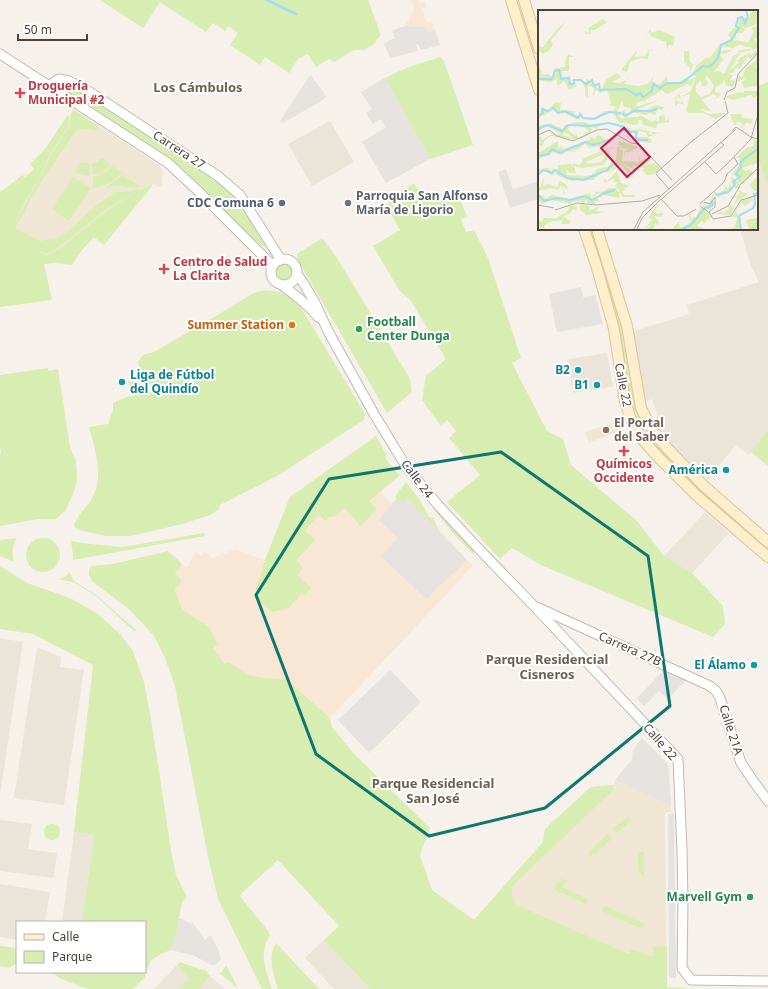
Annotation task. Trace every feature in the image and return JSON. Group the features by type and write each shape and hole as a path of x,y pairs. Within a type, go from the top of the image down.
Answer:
{"main road":[{"path":"511,0 538,87"},
{"path":"524,0 538,46"},
{"name":"Calle 22","path":"584,230 614,328 625,402 641,438 696,495 768,557"},
{"path":"597,230 627,326 641,408 652,431 703,485 768,542"},
{"path":"641,438 652,431"}],"street":[{"name":"Carrera 27","path":"0,54 168,163 198,190 273,266"},
{"name":"Carrera 27","path":"48,86 59,79 69,81 90,92 218,176 240,195 281,260"},
{"path":"282,286 292,283 296,279 297,274 295,264 287,259 276,262 271,271 271,276 278,284 298,297 313,310 328,331"},
{"path":"297,274 315,303 328,331"},
{"name":"Calle 24","path":"328,331 374,414 404,463 443,510 534,606"},
{"name":"Carrera 27B","path":"534,606 710,686 716,691 720,698"},
{"name":"Calle 22","path":"534,606 678,759 682,844 682,968 691,980 768,981"},
{"name":"Calle 21A","path":"720,698 741,763 768,801"}],"highlighted area":[{"path":"501,452 648,556 670,706 545,808 429,836 316,754 256,595 329,479"}],"shaded area":[{"path":"411,0 419,0 420,4 425,2 427,7 422,9 426,22 432,21 435,30 429,32 425,27 405,26 414,9"},
{"path":"405,26 425,27 429,32 435,30 440,45 421,50 418,44 416,45 418,51 390,58 384,43 395,38 392,30"},
{"path":"310,75 325,94 325,98 283,123 280,121"},
{"path":"385,78 430,159 386,183 362,142 386,127 381,119 373,124 366,113 372,109 361,92"},
{"path":"73,109 159,165 163,172 163,186 159,187 152,184 109,209 59,249 47,255 8,234 41,175 50,154 69,125 69,117"},
{"path":"330,121 354,162 312,186 288,144"},
{"path":"758,158 768,188 768,429 749,455 736,445 708,479 667,440 655,417 658,416 652,399 647,401 645,399 633,336 635,331 689,314 687,305 759,282 751,265 740,230 758,230"},
{"path":"506,169 513,189 538,181 538,199 510,208 498,172"},
{"path":"581,287 583,297 595,295 603,324 557,332 549,294"},
{"path":"607,353 613,387 573,393 568,359"},
{"name":"El Portal del Saber","path":"621,420 625,429 589,443 585,432"},
{"path":"359,448 380,492 392,504 396,499 403,504 408,499 473,566 330,718 286,679 248,675 229,662 225,664 213,648 209,627 182,609 175,589 182,580 175,574 182,564 187,568 195,552 201,556 204,552 213,558 235,549 265,560 290,497"},
{"path":"396,499 403,504 408,499 467,560 426,599 381,556 398,538 379,520"},
{"path":"705,512 729,533 692,573 664,556"},
{"path":"0,638 23,642 0,796"},
{"path":"37,647 61,657 60,667 84,670 64,805 14,798"},
{"path":"390,670 421,702 369,753 338,720"},
{"path":"663,671 686,680 668,699 659,691 644,706 637,698"},
{"path":"642,738 666,762 669,770 671,812 665,813 667,987 474,920 543,842 545,829 591,787 614,785 615,780 632,760 633,751"},
{"path":"642,738 666,762 668,766 671,805 615,780 632,760 633,751"},
{"path":"674,813 676,978 669,978 668,814"},
{"path":"0,820 32,824 28,849 57,853 54,878 0,871"},
{"path":"74,832 94,835 82,921 62,921"},
{"path":"0,884 50,892 45,921 16,921 16,940 0,937"},
{"path":"179,918 193,923 205,940 211,935 219,952 221,959 219,962 214,965 209,964 193,955 171,950 176,936"},
{"path":"324,940 370,989 334,989 305,958"},
{"path":"177,965 210,976 224,988 154,989"}],"green space":[{"path":"100,0 368,0 381,35 373,45 364,50 354,50 334,62 329,59 316,67 308,54 298,59 289,73 265,57 260,65 230,45 238,33 228,26 225,31 213,23 206,32 160,2 143,28"},
{"path":"440,57 444,61 473,145 430,159 385,78 406,68"},
{"path":"768,82 768,188 758,158 758,86"},
{"path":"64,85 76,87 227,189 268,246 263,247 182,168 62,90 61,88"},
{"path":"73,110 98,126 95,131 84,129 74,133 28,203 15,228 40,241 50,239 53,241 66,233 96,206 111,195 117,192 139,190 108,208 58,248 46,254 9,234 51,155 70,125 70,117"},
{"path":"68,115 69,125 50,154 41,175 9,234 47,255 59,249 109,209 152,184 152,186 104,245 94,237 82,250 72,265 54,263 44,264 52,300 0,307 0,192 22,175 25,177 34,169 30,164 45,149"},
{"path":"102,158 111,164 103,171 93,175 92,164"},
{"path":"81,162 90,164 90,176 75,172"},
{"path":"112,166 122,172 109,183 93,188 93,177 104,173"},
{"path":"123,175 140,186 136,188 119,186 106,187"},
{"path":"73,177 91,188 69,221 52,209"},
{"path":"414,183 424,201 456,188 467,217 461,219 466,232 474,230 488,258 521,358 512,363 547,431 563,439 571,465 637,521 664,556 692,573 723,606 725,624 713,637 543,566 512,548 500,559 447,502 480,475 449,438 456,431 447,420 441,426 422,400 426,376 446,359 411,301 399,290 373,246 400,230 386,205"},
{"name":"Football Center Dunga","path":"322,238 337,258 410,379 412,392 387,413 298,260 297,254"},
{"path":"284,263 290,266 293,272 290,278 284,281 278,278 275,272 278,266"},
{"path":"607,274 620,322 634,401 646,428 644,430 630,402 604,275"},
{"path":"266,290 286,295 302,309 365,414 364,420 277,476 220,505 219,509 210,515 182,524 131,536 106,536 79,530 74,526 75,522 91,500 95,491 98,473 98,464 89,427 108,424 113,410 113,403 126,397 134,396 128,382 135,379 148,382 138,364 140,358 146,354 154,352 250,295"},
{"path":"48,368 49,371 58,369 70,447 76,461 76,485 65,511 56,519 38,519 0,526 0,375"},
{"path":"768,429 768,466 751,452"},
{"path":"376,436 386,454 386,459 400,475 380,492 378,490 379,492 369,501 377,509 361,526 345,508 335,516 329,517 326,521 319,515 305,530 315,540 296,560 303,568 298,575 311,588 304,596 302,593 288,609 272,612 254,597 265,560 290,497"},
{"path":"652,437 667,457 708,497 766,547 764,549 706,499 665,459 650,439"},
{"path":"406,482 420,500 429,517 433,518 440,532 408,499 403,505 396,499 396,495"},
{"path":"434,507 474,551 473,554 448,527 436,512"},
{"path":"204,533 205,536 73,560 71,541 122,547"},
{"path":"17,538 13,550 14,562 0,556 0,540"},
{"path":"40,538 46,538 50,539 57,545 60,555 59,562 53,569 46,572 40,572 36,571 29,565 26,558 26,552 27,548 33,541"},
{"path":"168,551 182,564 175,574 182,580 175,589 182,609 209,627 218,645 213,648 225,664 229,662 248,675 286,679 330,718 332,727 355,755 430,828 420,855 432,890 474,920 543,842 545,829 591,787 614,785 613,790 511,887 514,904 629,954 631,949 653,957 653,946 667,946 667,987 686,989 370,989 324,940 339,926 278,860 240,896 268,931 270,936 264,949 264,962 272,989 262,989 218,899 208,857 175,686 165,658 154,636 129,609 93,582 89,575 89,570 92,566 113,564"},
{"path":"0,566 27,583 70,598 98,614 120,634 133,651 144,682 176,875 187,897 182,902 176,936 171,950 150,961 145,977 133,989 88,989 61,979 53,973 146,973 146,921 82,921 94,835 74,832 93,665 33,634 0,629"},
{"path":"69,572 74,581 96,595 136,630 135,632 96,596 73,582 58,579 64,577"},
{"path":"628,816 632,820 617,833 613,829"},
{"path":"52,824 59,829 60,832 55,839 52,840 45,835 44,832 49,825"},
{"path":"608,834 612,838 596,854 587,854"},
{"path":"638,852 644,852 644,876 638,872"},
{"path":"561,879 568,881 561,887 588,899 586,904 555,890 554,886"},
{"path":"604,906 645,924 642,929 602,911"},
{"path":"276,943 319,989 278,989 273,972 272,959 273,948"},
{"path":"0,946 16,948 16,964 9,968 0,966"},
{"path":"180,962 206,971 210,976 198,989 179,989 190,978 177,965"},
{"path":"226,965 238,988 219,973 222,972"}],"waterway":[{"path":"267,0 296,14"}],"place":[{"name":"Droguería Municipal #2","path":"20,93"},
{"name":"CDC Comuna 6","path":"282,203"},
{"name":"Parroquia San Alfonso María de Ligorio","path":"348,203"},
{"name":"Centro de Salud La Clarita","path":"164,269"},
{"name":"Summer Station","path":"292,325"},
{"name":"Football Center Dunga","path":"359,329"},
{"name":"B2","path":"578,370"},
{"name":"Liga de Fútbol del Quindío","path":"122,382"},
{"name":"B1","path":"597,385"},
{"name":"El Portal del Saber","path":"606,430"},
{"name":"Químicos Occidente","path":"624,451"},
{"name":"América","path":"726,470"},
{"name":"El Álamo","path":"754,665"},
{"name":"Marvell Gym","path":"750,897"}],"district":[{"name":"Los Cámbulos","path":"198,87"},
{"name":"Parque Residencial Cisneros","path":"547,666"},
{"name":"Parque Residencial San José","path":"433,790"}]}
